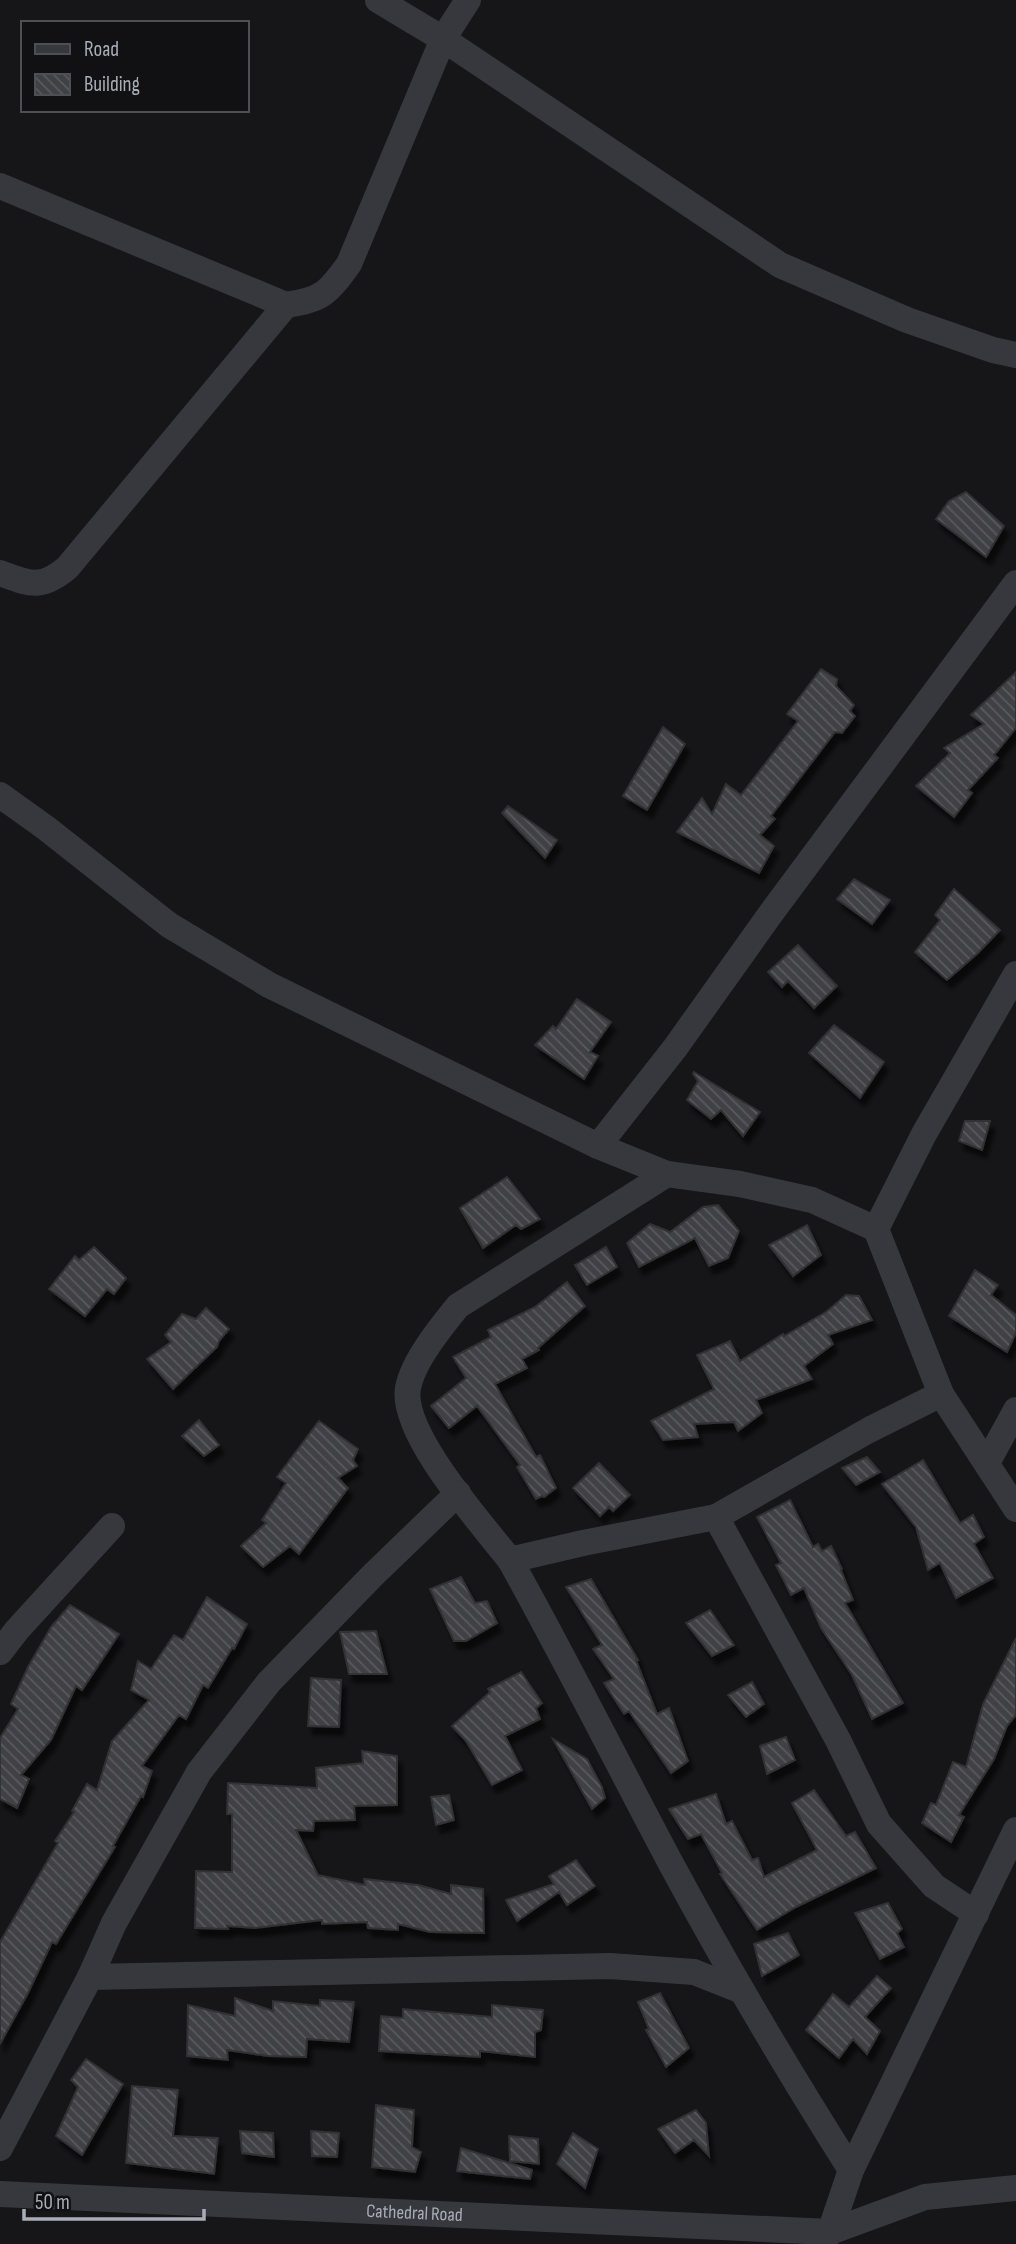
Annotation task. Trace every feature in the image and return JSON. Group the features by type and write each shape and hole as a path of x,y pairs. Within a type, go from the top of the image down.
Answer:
{"street":[{"path":"378,0 443,39 780,265 907,320 993,350 1016,355"},
{"path":"0,186 286,305 308,302 331,289 349,264 443,39 468,0"},
{"path":"0,573 27,583 50,582 67,568 286,305"},
{"path":"598,1146 676,1048 769,916 1016,583"},
{"path":"0,795 169,925 269,985 598,1146 667,1174 740,1184 812,1200 876,1229 941,1394 1016,1509"},
{"path":"876,1229 924,1133 1016,974"},
{"path":"667,1174 458,1306 436,1334 408,1387 407,1407 414,1427 458,1493 510,1560 742,1992 851,2170"},
{"path":"510,1560 716,1517 869,1430 941,1394"},
{"path":"987,1463 1016,1410"},
{"path":"0,2148 90,1977 114,1923 199,1772 269,1682 372,1576 458,1493"},
{"path":"716,1517 838,1740 879,1824 934,1886 976,1914"},
{"path":"0,1653 17,1630 112,1527"},
{"path":"826,2238 851,2170 1016,1830"},
{"path":"90,1977 610,1966 694,1972 742,1992"},
{"path":"826,2238 925,2197 1016,2188"},
{"name":"Cathedral Road","path":"0,2194 826,2238"}],"building":[{"path":"966,492 1004,526 986,557 936,519 949,501"},
{"path":"821,669 837,679 836,686 854,705 850,711 855,716 842,733 835,732 771,816 775,819 760,835 774,846 759,873 677,832 702,798 712,814 726,784 741,795 798,721 787,714"},
{"path":"1016,672 1016,728 994,755 998,758 968,790 972,793 954,817 916,786 950,753 944,748 984,724 971,715"},
{"path":"663,727 685,744 647,810 623,796"},
{"path":"508,806 557,840 545,858 502,813"},
{"path":"854,879 890,900 872,924 837,899"},
{"path":"954,889 1000,930 947,980 915,952 940,920 935,915"},
{"path":"798,945 837,986 814,1008 788,981 782,987 768,972"},
{"path":"577,999 611,1022 590,1052 598,1056 584,1079 535,1045 553,1026 556,1029"},
{"path":"834,1025 884,1062 860,1098 809,1053"},
{"path":"694,1072 760,1112 743,1136 721,1110 711,1119 687,1100 698,1081"},
{"path":"965,1121 990,1121 982,1150 959,1141"},
{"path":"507,1177 540,1219 521,1229 516,1225 483,1248 460,1208"},
{"path":"718,1205 739,1231 728,1258 709,1266 695,1238 639,1267 627,1243 650,1224 670,1232 703,1207"},
{"path":"807,1225 821,1255 793,1276 769,1245"},
{"path":"94,1247 126,1278 114,1294 107,1289 85,1316 49,1289 75,1256 79,1260"},
{"path":"606,1247 617,1267 587,1285 575,1265"},
{"path":"975,1270 998,1285 991,1295 1016,1315 1016,1333 1007,1352 949,1316"},
{"path":"567,1282 585,1306 538,1348 539,1350 522,1359 527,1368 495,1384 536,1457 540,1455 556,1488 544,1497 536,1499 517,1467 520,1465 477,1406 449,1428 431,1406 466,1378 453,1357 491,1337 488,1330 535,1307"},
{"path":"846,1295 859,1296 872,1320 828,1335 833,1344 804,1366 812,1379 756,1400 762,1413 738,1431 734,1422 694,1424 698,1437 663,1440 651,1421 714,1389 697,1355 730,1341 740,1361 783,1334 784,1336 826,1312"},
{"path":"206,1308 229,1329 217,1347 173,1389 147,1359 171,1342 165,1335 182,1314 196,1319"},
{"path":"199,1420 219,1445 204,1456 182,1436"},
{"path":"319,1421 358,1449 353,1460 357,1466 338,1478 348,1488 299,1554 290,1546 263,1567 241,1546 266,1523 262,1520 286,1483 277,1477"},
{"path":"867,1457 880,1472 856,1485 842,1468"},
{"path":"923,1460 960,1523 973,1515 984,1537 974,1544 993,1578 956,1598 940,1563 928,1570 916,1527 882,1484"},
{"path":"599,1463 630,1495 613,1511 609,1507 600,1516 573,1488"},
{"path":"790,1500 813,1547 818,1544 822,1551 831,1546 853,1600 845,1603 903,1703 872,1719 852,1675 821,1628 804,1588 791,1595 776,1565 781,1563 757,1517"},
{"path":"461,1577 475,1603 487,1601 497,1623 466,1641 454,1641 430,1589"},
{"path":"591,1579 638,1660 657,1714 669,1708 688,1761 671,1773 629,1711 624,1714 604,1683 614,1679 593,1649 602,1645 566,1587"},
{"path":"207,1597 247,1624 208,1688 203,1685 186,1719 179,1715 142,1766 152,1771 143,1797 141,1796 113,1846 115,1847 56,1944 52,1942 0,2044 0,1942 58,1843 55,1841 74,1812 72,1811 87,1784 97,1790 112,1741 149,1700 131,1690 138,1661 151,1669 174,1635 183,1640"},
{"path":"70,1605 119,1634 82,1690 76,1686 51,1740 21,1775 29,1779 17,1808 0,1799 0,1738 18,1709 11,1704 28,1667 51,1627"},
{"path":"710,1610 734,1645 712,1656 686,1623"},
{"path":"376,1631 387,1674 349,1674 340,1632"},
{"path":"1016,1638 1016,1715 1007,1726 994,1759 959,1815 964,1817 951,1842 922,1823 931,1803 936,1805 953,1762 966,1767 983,1704"},
{"path":"521,1672 542,1703 536,1708 540,1719 505,1736 522,1770 492,1785 466,1741 452,1726 490,1692 488,1689"},
{"path":"311,1678 341,1680 339,1727 308,1726"},
{"path":"752,1682 764,1704 746,1717 728,1695"},
{"path":"786,1737 795,1760 767,1774 760,1746"},
{"path":"553,1739 587,1759 605,1798 592,1809"},
{"path":"362,1751 397,1756 397,1805 354,1806 355,1820 314,1821 313,1831 296,1830 318,1875 365,1885 364,1879 418,1885 451,1894 451,1885 483,1889 484,1933 430,1932 398,1924 398,1930 368,1928 367,1922 322,1924 322,1920 255,1928 195,1928 196,1871 232,1872 232,1814 227,1814 228,1783 317,1788 316,1768 363,1763"},
{"path":"814,1790 846,1836 855,1832 876,1868 796,1907 757,1930 720,1874 722,1873 701,1834 688,1839 669,1809 716,1794 726,1824 732,1821 752,1860 758,1858 764,1877 817,1850 792,1803"},
{"path":"449,1795 454,1820 436,1825 431,1797"},
{"path":"576,1860 595,1886 567,1905 559,1892 517,1921 506,1900 554,1884 549,1876"},
{"path":"888,1903 902,1929 897,1933 904,1947 880,1959 855,1913"},
{"path":"788,1933 799,1955 762,1976 754,1944"},
{"path":"877,1976 891,1988 865,2017 880,2031 867,2054 853,2039 839,2058 806,2030 833,1994 849,2007"},
{"path":"660,1993 689,2048 666,2067 646,2030 649,2029 638,2002"},
{"path":"235,1998 273,2011 273,2001 320,2006 320,2000 354,2002 349,2042 307,2039 306,2057 268,2056 227,2050 228,2060 187,2056 188,2005 235,2016"},
{"path":"492,2005 543,2010 541,2030 535,2032 535,2057 480,2051 480,2057 379,2051 381,2016 403,2018 403,2009 492,2017"},
{"path":"86,2059 123,2084 82,2155 56,2136 78,2087 71,2080"},
{"path":"132,2086 178,2090 173,2136 218,2138 214,2174 126,2163"},
{"path":"376,2105 414,2110 412,2147 421,2152 415,2172 372,2167"},
{"path":"696,2110 706,2123 709,2156 694,2140 675,2153 658,2129"},
{"path":"240,2131 273,2133 274,2157 242,2153"},
{"path":"311,2131 339,2133 337,2157 312,2156"},
{"path":"573,2133 598,2149 585,2188 557,2164"},
{"path":"509,2136 538,2139 539,2164 510,2161"},
{"path":"461,2148 532,2170 530,2179 457,2171"}]}
